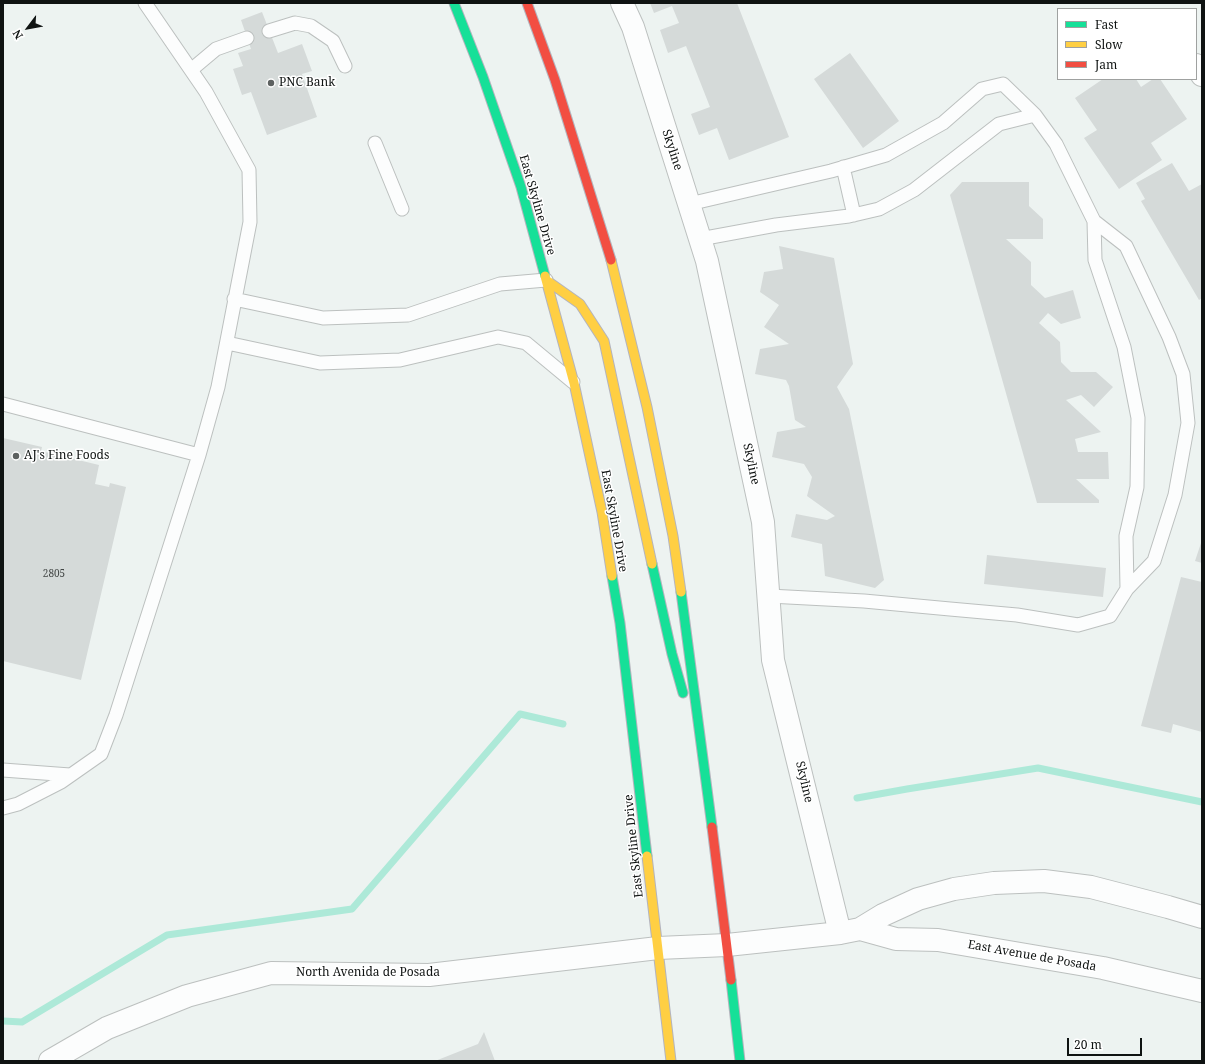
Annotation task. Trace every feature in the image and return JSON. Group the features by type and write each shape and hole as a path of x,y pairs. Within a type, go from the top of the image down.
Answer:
{"main road":[{"name":"East Skyline Drive","path":"454,3 483,77 522,187 574,383 602,512 620,623 671,1061"},
{"path":"527,3 555,80 608,248 647,407 674,536 724,908 740,1061"},
{"path":"546,280 580,304 604,341 672,654 704,767"}],"street":[{"name":"Skyline","path":"622,3 633,27 707,261 763,522 773,660 850,931"},
{"name":"East Avenue de Posada","path":"850,931 918,899 954,889 994,882 1044,882 1091,887 1202,917"},
{"name":"East Avenue de Posada","path":"727,945 850,931 896,939 938,940 1201,986"},
{"name":"North Avenida de Posada","path":"50,1061 107,1028 186,996 271,973 429,975 658,948 727,945"}],"lane":[{"path":"3,808 18,804 61,782 101,754 116,715 199,455 218,387 250,222 249,170 206,92 145,3"},
{"path":"269,31 295,23 311,26 333,40 344,66"},
{"path":"191,70 216,49 247,38"},
{"path":"689,204 843,167 886,155 943,123 982,89 1003,84 1035,115 1056,144 1094,221 1095,260 1124,347 1138,418 1137,487 1126,536 1127,590"},
{"path":"700,239 776,225 854,215 879,209 914,190 999,124 1035,115"},
{"path":"375,143 402,209"},
{"path":"843,167 854,215"},
{"path":"769,596 864,601 1018,615 1078,625 1110,616 1127,590 1154,561 1175,495 1188,423 1183,374 1169,337 1126,246 1094,221"},
{"path":"234,299 323,318 408,315 500,284 546,280"},
{"path":"226,343 320,363 400,360 498,336 526,343 574,383"},
{"path":"3,404 199,455"},
{"path":"3,770 70,775"}],"building":[{"path":"650,3 737,3 789,137 729,160 717,128 699,135 691,114 710,107 686,46 668,53 660,30 679,23 672,6 654,13"},
{"name":"PNC Bank","path":"262,12 278,53 302,44 312,71 302,74 317,117 267,135 251,92 242,95 233,69 243,66 238,53 251,49 241,20"},
{"path":"850,53 899,121 863,148 814,79"},
{"path":"1102,80 1137,80 1141,87 1152,80 1161,80 1187,119 1151,143 1162,160 1119,189 1084,138 1097,130 1075,98"},
{"path":"1172,163 1189,191 1202,184 1202,298 1199,300 1141,201 1145,199 1136,183"},
{"path":"962,182 1029,182 1029,206 1043,219 1043,239 1006,239 1031,262 1031,285 1045,298 1073,290 1081,318 1061,324 1048,313 1039,323 1060,342 1061,362 1071,372 1096,372 1113,387 1094,407 1081,395 1066,400 1101,432 1075,439 1078,452 1108,452 1109,479 1076,479 1099,500 1099,503 1037,503 950,195"},
{"path":"779,246 834,258 853,364 837,387 849,409 884,580 875,588 825,576 822,544 791,537 796,514 827,520 835,516 807,496 812,477 804,464 772,457 777,432 806,427 795,420 789,386 786,380 755,374 760,349 789,344 764,327 779,305 760,292 764,272 783,269"},
{"path":"3,438 42,447 41,451 99,465 95,484 109,487 110,483 126,487 81,680 3,661"},
{"path":"1202,540 1202,563 1195,561"},
{"path":"987,555 1106,568 1103,597 984,584"},
{"path":"1181,577 1202,582 1202,732 1173,724 1171,733 1141,726"},
{"path":"484,1032 495,1061 435,1061 478,1044"}],"waterway":[{"path":"3,1021 22,1022 167,935 352,909 520,714 563,724"},
{"path":"857,798 1038,768 1202,802"}],"traffic: fast":[{"path":"454,3 483,77 521,187 545,276"},
{"path":"652,564 672,654 683,693"},
{"path":"612,576 620,623 647,856"},
{"path":"681,592 712,827"},
{"path":"731,980 740,1061"}],"traffic: slow":[{"path":"611,260 647,407 673,536 681,592"},
{"path":"545,276 574,383 602,512 612,576"},
{"path":"546,280 580,304 604,341 652,564"},
{"path":"647,856 671,1061"}],"traffic: jam":[{"path":"527,3 555,80 611,260"},
{"path":"712,827 731,980"}],"place":[{"name":"PNC Bank","path":"271,83"},
{"name":"AJ's Fine Foods","path":"16,456"}]}
